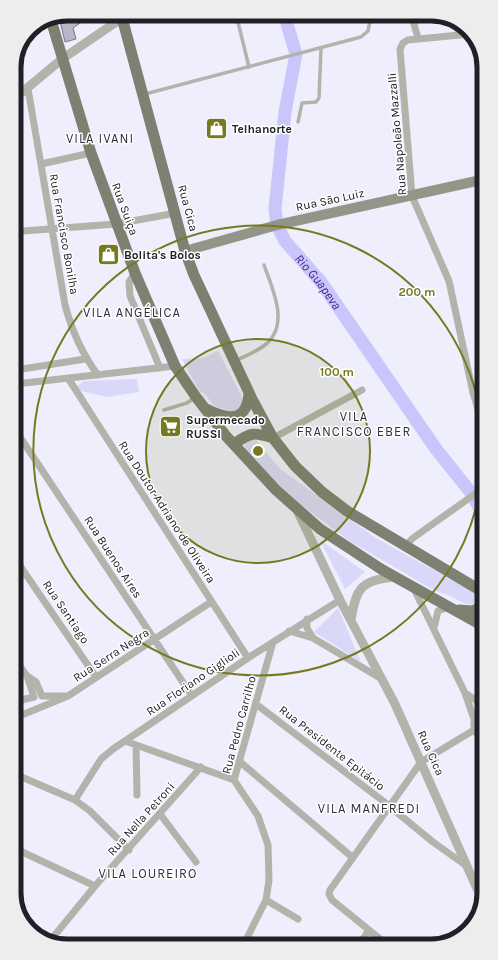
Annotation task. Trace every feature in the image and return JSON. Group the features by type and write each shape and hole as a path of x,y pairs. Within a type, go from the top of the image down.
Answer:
{"main road":[{"name":"Rua Cica","path":"123,21 185,251 194,275 234,362 250,396 273,438 295,466 322,492 347,512 477,589"},
{"name":"Rua Suiça","path":"52,23 91,153 116,224 135,273 176,366 196,396 234,444 276,490 320,529 395,577 477,623"},
{"name":"Rua São Luiz","path":"185,251 269,226 477,181"},
{"path":"209,413 226,416 239,415 244,412 250,396"},
{"path":"234,444 250,434 255,433 273,438"},
{"path":"454,610 472,611 477,609"}],"street":[{"path":"21,94 62,59 115,21"},
{"path":"412,21 418,38 464,35"},
{"path":"458,29 459,35"},
{"name":"Rua Napoleão Mazzalli","path":"418,38 408,40 403,43 400,48 412,196 449,281 477,406"},
{"name":"Rua Francisco Bonilha","path":"28,89 65,305 70,325 86,359 98,375"},
{"path":"41,164 91,153"},
{"path":"23,231 116,224 176,213"},
{"path":"135,273 129,282 130,296 160,368"},
{"path":"21,369 86,359"},
{"path":"21,383 176,366"},
{"name":"Rua Doutor Adriano de Oliveira","path":"68,378 248,658"},
{"path":"273,438 362,390"},
{"name":"Rua Buenos Aires","path":"21,439 192,696"},
{"path":"405,546 477,493"},
{"name":"Rua Cica","path":"298,510 340,600 421,762 477,888"},
{"name":"Rua Santiago","path":"21,567 96,677"},
{"path":"351,620 355,599 358,591 363,586 376,579 395,577"},
{"path":"413,587 465,693 474,719 474,730 477,734"},
{"name":"Rua Floriano Giglioli","path":"75,800 101,760 125,741 307,619 340,600"},
{"name":"Rua Serra Negra","path":"21,716 43,708 68,696 211,602"},
{"path":"434,629 438,611 445,608 454,610"},
{"path":"307,619 307,628 313,638"},
{"path":"289,631 313,638 380,678"},
{"name":"Rua Pedro Carrilho","path":"246,939 266,900 269,880 268,845 258,816 234,780 273,642"},
{"path":"21,668 27,676 34,697"},
{"path":"27,676 36,682 42,696 43,708"},
{"path":"465,693 477,701"},
{"path":"21,699 42,696 68,696"},
{"name":"Rua Presidente Epitácio","path":"256,704 469,869"},
{"path":"474,719 477,714"},
{"path":"379,939 332,900 329,894 330,890 388,806 421,762 474,730"},
{"path":"125,741 234,780"},
{"path":"136,745 136,795"},
{"path":"239,761 352,857"},
{"name":"Rua Nella Petroni","path":"52,937 95,886 201,767"},
{"path":"21,777 75,800 90,811 128,850"},
{"path":"160,814 196,862"},
{"path":"21,851 95,886"},
{"path":"266,900 298,919"},
{"path":"363,939 368,931"}],"lane":[{"path":"238,21 249,67"},
{"path":"144,94 361,37 368,31 370,21"},
{"path":"298,122 302,103 316,102 319,98 321,48"},
{"path":"234,362 264,345 273,336 278,322 278,307 264,265"},
{"path":"164,410 187,403 196,396"}],"shaded area":[{"path":"218,351 241,395 242,402 240,409 231,412 213,405 206,395 199,390 182,359 203,358"},
{"path":"137,379 139,392 107,397 77,390 76,387 84,381"},
{"path":"250,439 256,440 280,469 376,538 473,592 477,596 477,601 475,604 466,604 446,594 437,592 348,540 291,497 246,451 245,444"},
{"path":"320,540 365,572 345,589"},
{"path":"338,608 361,662 314,632"}],"building":[{"path":"83,21 73,28 76,39 65,42 60,22"}],"waterway":[{"name":"Rio Guapeva","path":"286,21 296,54 285,112 275,209 277,225 285,241 321,282 436,449 472,494 477,504"}],"place":[{"name":"Telhanorte","path":"217,129"},
{"name":"Bolita's Bolos","path":"108,255"},
{"name":"Supermecado RUSSI","path":"171,427"}],"district":[{"name":"VILA IVANI","path":"100,138"},
{"name":"VILA ANGÉLICA","path":"132,312"},
{"name":"VILA FRANCISCO EBER","path":"354,424"},
{"name":"VILA MANFREDI","path":"369,808"},
{"name":"VILA LOUREIRO","path":"148,873"}]}
